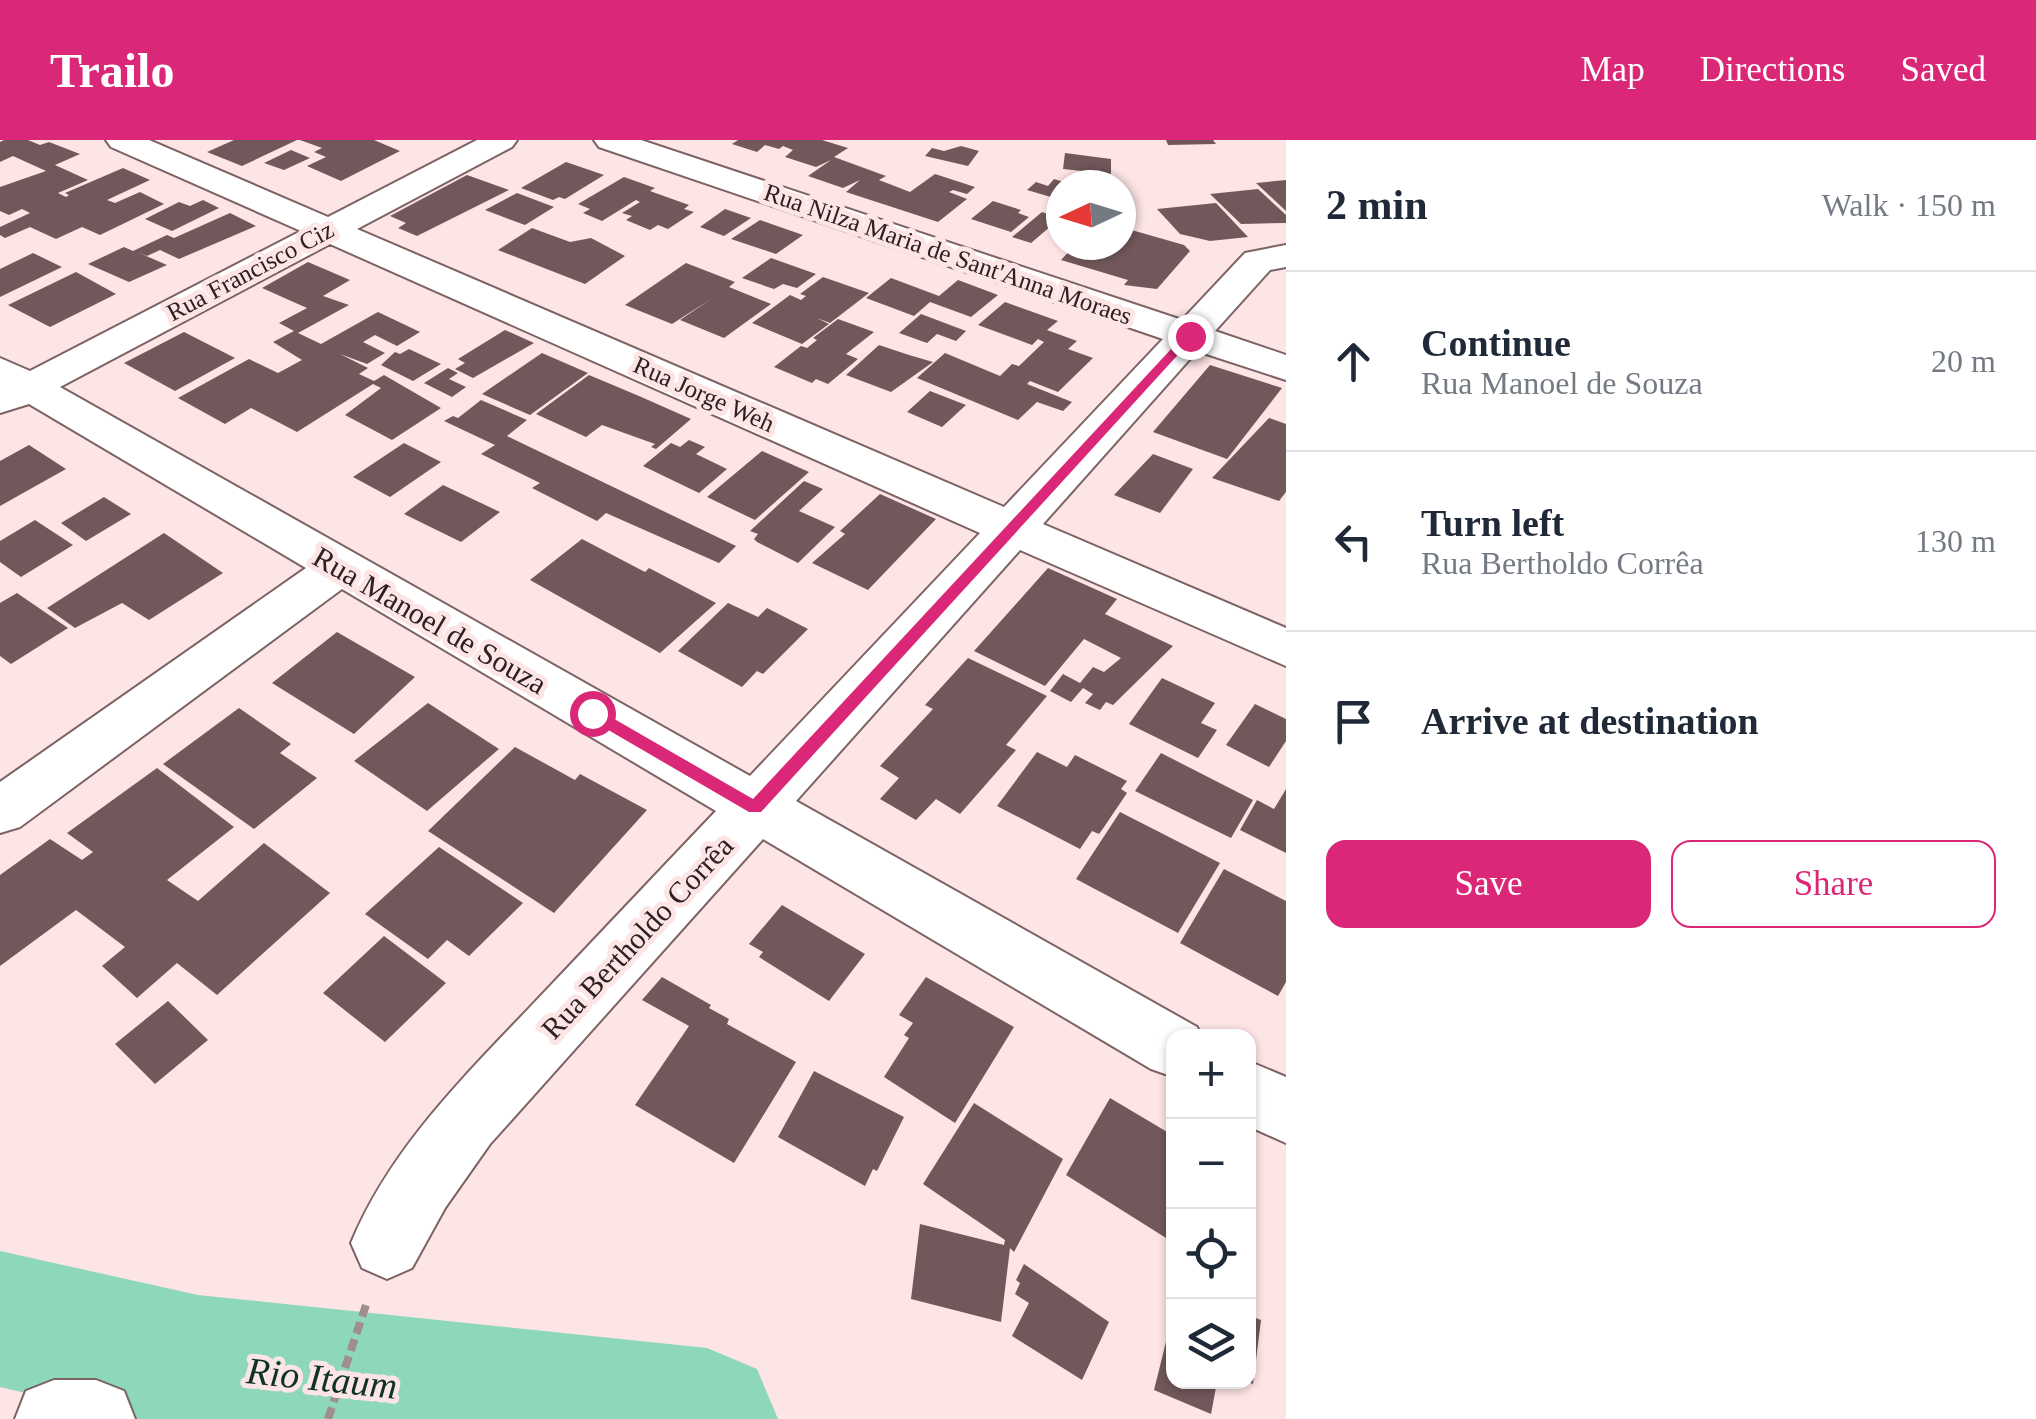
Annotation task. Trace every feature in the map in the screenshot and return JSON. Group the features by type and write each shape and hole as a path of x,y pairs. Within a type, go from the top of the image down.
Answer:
{"street":[{"name":"Rua Jorge Weh","path":"122,140 1286,648"},
{"name":"Rua Francisco Ciz","path":"10,386 501,140"},
{"name":"Rua Nilza Maria de Sant'Anna Moraes","path":"610,140 1286,368"},
{"name":"Rua Bertholdo Corrêa","path":"387,1243 420,1184 466,1122 1258,261 1286,256"},
{"name":"Rua Manoel de Souza","path":"10,386 340,568 1166,1043"},
{"path":"0,810 340,568"},
{"path":"1256,1095 1286,1112"}],"path":[{"path":"328,1419 387,1243"}],"building":[{"path":"28,140 40,145 49,142 80,154 55,165 88,180 58,193 66,197 69,195 65,193 123,168 150,180 107,200 115,203 140,192 164,204 100,235 82,227 56,239 30,227 5,238 0,235 0,227 30,213 22,209 9,215 0,211 0,187 46,171 13,156 0,162 0,142"},
{"path":"234,140 297,140 242,166 207,152"},
{"path":"300,140 374,140 400,151 341,181 307,166 326,157 314,152 322,148"},
{"path":"738,140 822,140 848,148 834,157 886,176 879,180 910,192 935,174 975,187 967,194 949,192 967,199 938,222 846,192 860,180 843,188 808,176 831,160 816,167 785,157 793,150 783,146 779,149 765,145 757,152 732,144"},
{"path":"1166,140 1213,140 1216,144 1168,145"},
{"path":"961,146 979,151 968,166 925,156 932,148 944,151"},
{"path":"291,150 310,158 284,170 264,163"},
{"path":"1065,153 1111,159 1111,170 1063,169"},
{"path":"566,162 604,175 565,199 553,200 521,188"},
{"path":"467,175 509,190 417,236 398,228 406,223 390,216"},
{"path":"624,177 689,205 684,209 694,212 668,229 658,225 650,230 626,220 632,216 622,213 640,202 636,200 602,221 583,213 590,209 578,204"},
{"path":"1286,180 1286,211 1256,183"},
{"path":"1036,182 1046,185 1046,196 1027,190"},
{"path":"1258,189 1286,215 1286,223 1241,224 1210,194"},
{"path":"517,193 554,207 525,225 485,210"},
{"path":"203,200 219,208 172,231 145,219 179,202 190,206"},
{"path":"993,201 1021,210 1018,213 1029,217 1011,232 971,219"},
{"path":"1216,203 1248,237 1210,241 1180,234 1157,209"},
{"path":"725,209 751,218 724,236 700,227"},
{"path":"1042,212 1046,213 1046,230 1031,243 1012,237"},
{"path":"230,213 256,226 179,259 160,250 147,256 137,252 167,265 129,282 88,264 124,247 133,251 167,235 174,238"},
{"path":"760,220 803,235 776,254 731,239"},
{"path":"532,228 570,242 591,238 625,256 585,284 498,250"},
{"path":"1136,231 1184,245 1190,251 1157,289 1124,285 1128,280 1061,260 1136,260"},
{"path":"33,253 62,267 0,297 0,269"},
{"path":"771,258 816,274 797,288 783,284 774,289 742,278"},
{"path":"308,262 350,280 323,296 349,305 298,333 321,344 378,312 420,332 397,346 375,335 363,342 385,353 367,364 340,354 368,368 359,374 374,381 384,375 441,408 392,440 345,415 381,388 373,384 297,432 251,408 225,424 178,398 249,359 278,373 302,360 273,342 294,331 279,323 307,308 262,288"},
{"path":"686,263 735,282 729,287 771,304 724,338 680,320 711,299 672,324 625,305"},
{"path":"76,272 116,294 50,327 8,305"},
{"path":"823,277 869,293 830,323 817,318 829,324 802,344 752,323 790,295 801,300 806,296 800,294"},
{"path":"891,278 939,296 958,280 998,295 971,317 930,302 914,316 866,298"},
{"path":"1005,302 1058,321 1047,330 1077,341 1068,349 1093,358 1058,392 1030,381 1027,384 1072,402 1063,411 1037,402 1018,420 917,378 945,353 1000,376 1012,364 1019,366 1044,342 1038,339 1032,345 978,325"},
{"path":"921,314 966,331 956,341 937,334 927,343 899,333"},
{"path":"838,319 874,332 846,354 858,359 828,384 816,379 812,383 774,367 801,346 807,348 817,340 813,338"},
{"path":"505,330 534,343 473,378 455,369 465,363 458,359"},
{"path":"184,332 235,358 175,391 124,363"},
{"path":"879,345 933,362 891,392 846,375"},
{"path":"409,349 441,364 413,381 381,365 395,352 400,354"},
{"path":"542,353 588,373 530,415 482,394"},
{"path":"1210,365 1282,388 1227,459 1153,432"},
{"path":"448,368 458,373 449,379 466,387 452,397 424,383"},
{"path":"589,375 691,419 656,449 651,447 655,444 602,425 586,437 536,414"},
{"path":"930,391 966,405 942,427 907,412"},
{"path":"481,400 527,420 507,436 736,546 719,563 606,513 597,521 532,488 540,483 481,454 495,445 444,421 453,416 458,418"},
{"path":"1269,418 1286,424 1286,492 1279,501 1212,478"},
{"path":"689,440 705,447 696,454 727,469 699,493 643,466 671,443 680,447"},
{"path":"404,443 441,462 390,497 353,477"},
{"path":"29,445 66,469 0,506 0,461"},
{"path":"762,451 809,472 755,520 707,497"},
{"path":"1153,454 1193,469 1160,513 1114,495"},
{"path":"804,481 823,489 799,511 835,527 798,563 757,542 754,539 758,534 750,531"},
{"path":"443,485 500,512 461,542 404,514"},
{"path":"880,494 936,519 868,590 812,563 845,534 840,531"},
{"path":"104,497 131,514 86,541 61,523"},
{"path":"35,520 73,545 21,577 0,562 0,541"},
{"path":"164,533 223,573 149,620 122,603 75,628 47,608"},
{"path":"582,539 716,603 660,653 530,580"},
{"path":"1048,568 1117,599 1105,614 1173,646 1113,705 1106,702 1100,710 1085,703 1093,694 1083,688 1071,702 1050,691 1063,674 1080,683 1093,667 1104,672 1121,658 1084,639 1045,686 974,651"},
{"path":"17,593 68,628 11,664 0,656 0,603"},
{"path":"728,603 758,617 767,608 808,629 763,674 757,671 742,687 678,651"},
{"path":"337,632 415,677 354,734 272,683"},
{"path":"968,658 1047,696 1006,745 1016,750 960,814 936,799 916,820 880,799 899,778 880,766 933,709 925,705"},
{"path":"1162,678 1215,703 1201,723 1217,730 1198,758 1129,724"},
{"path":"428,703 499,749 427,811 354,761"},
{"path":"1255,704 1286,719 1286,741 1269,767 1226,745"},
{"path":"239,708 291,744 280,753 317,778 254,829 163,764"},
{"path":"515,747 575,780 580,774 647,810 554,913 428,831"},
{"path":"1037,752 1067,767 1075,755 1127,781 1121,789 1127,793 1102,830 1099,834 1092,831 1080,849 997,806"},
{"path":"1161,753 1253,800 1231,838 1135,791"},
{"path":"157,768 234,827 167,880 198,901 264,843 330,893 217,995 177,963 137,998 102,966 125,947 76,910 0,966 0,875 50,839 82,860 93,852 67,833"},
{"path":"1286,789 1286,853 1240,830 1257,800 1274,809"},
{"path":"1120,812 1220,863 1178,933 1076,879"},
{"path":"439,847 523,903 469,956 447,940 428,959 365,914"},
{"path":"1224,869 1286,901 1286,982 1278,996 1180,943"},
{"path":"782,905 865,954 829,1001 759,957 763,952 749,944"},
{"path":"384,936 446,983 385,1042 323,993"},
{"path":"662,977 711,1005 709,1008 729,1019 727,1024 796,1062 734,1163 635,1105 689,1026 642,1000"},
{"path":"926,977 1014,1027 955,1123 884,1077 909,1038 904,1035 913,1023 899,1015"},
{"path":"168,1001 208,1040 155,1084 115,1044"},
{"path":"814,1071 904,1117 877,1171 873,1169 865,1186 778,1137"},
{"path":"1110,1098 1166,1131 1166,1238 1066,1175"},
{"path":"974,1103 1063,1159 1014,1252 1010,1248 1001,1322 911,1299 920,1224 1004,1245 1005,1240 923,1184"},
{"path":"1024,1264 1109,1322 1082,1380 1012,1336 1029,1303 1015,1294 1020,1283 1016,1280"},
{"path":"1256,1318 1261,1320 1256,1360"},
{"path":"1166,1342 1166,1389 1216,1389 1211,1414 1154,1390"}],"waterway":[{"name":"Rio Itaum","path":"0,1319 198,1364 707,1419"}],"route":[{"path":"592,713 755,808 1190,336"}]}
